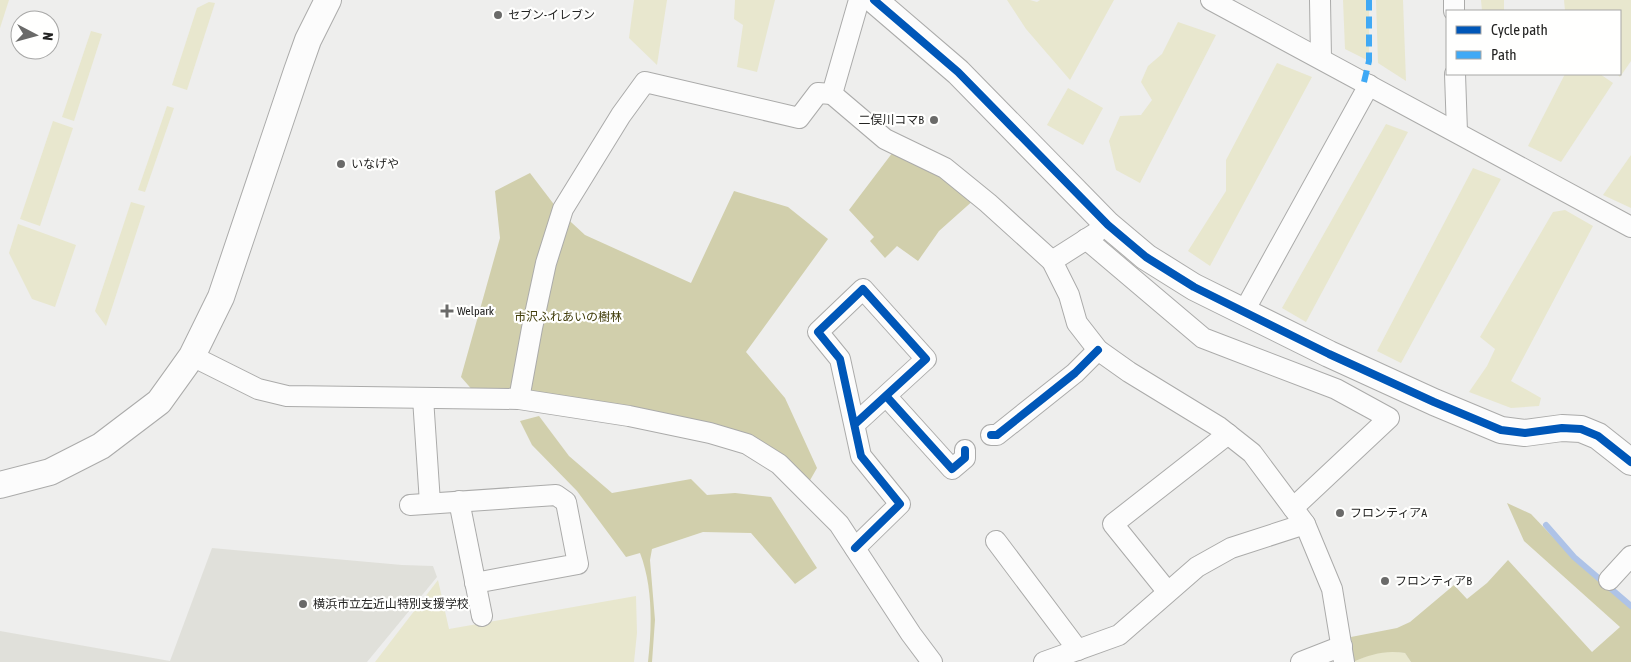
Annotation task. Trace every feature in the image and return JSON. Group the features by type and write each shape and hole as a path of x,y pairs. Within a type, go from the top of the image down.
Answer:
{"street":[{"path":"0,485 50,472 101,446 159,402 192,356 221,297 308,40 328,0"},
{"path":"832,94 859,0"},
{"path":"874,0 958,72 1108,225 1146,257 1194,287 1243,313 1434,402 1501,430 1526,433 1562,428 1581,429 1598,436 1631,462"},
{"path":"1211,0 1631,227"},
{"path":"1320,0 1321,58"},
{"path":"1455,75 1457,132"},
{"path":"519,399 536,309 563,209 621,115 645,82 799,118 818,93 832,94 885,139 945,168 988,203 1052,261 1069,295 1077,323 1098,350 1228,434 1252,453 1305,524 1332,589 1343,654 1301,662"},
{"path":"1243,313 1369,85"},
{"path":"1052,261 1108,225"},
{"path":"1086,239 1203,338 1336,389 1389,418 1293,508"},
{"path":"855,424 926,360 863,289 818,332 840,359 861,456 900,504 855,548"},
{"path":"991,435 997,435 1075,373 1098,350"},
{"path":"192,356 258,390 287,396 519,399 628,416 710,433 747,444 780,464 839,524 911,634 932,662"},
{"path":"887,397 952,469 965,458 966,450"},
{"path":"423,398 430,503"},
{"path":"1167,591 1113,524 1228,434"},
{"path":"410,504 556,495 566,502 578,564 475,583"},
{"path":"459,501 482,616"},
{"path":"1044,662 1119,635 1167,591 1197,567 1231,548 1305,524"},
{"path":"996,541 1078,650"},
{"path":"1609,580 1631,556"}],"shaded area":[{"name":"横浜市立左近山特別支援学校","path":"212,548 402,565 433,566 437,577 367,662 0,662 0,631 170,661"}],"green space":[{"path":"0,0 9,0 0,28"},
{"path":"634,0 667,0 657,65 629,38"},
{"path":"735,0 775,0 757,72 737,67 743,25 734,19"},
{"path":"1007,0 1030,0 1037,2 1040,0 1114,0 1070,80 1026,29"},
{"path":"1343,0 1369,0 1369,61 1345,49"},
{"path":"1376,0 1403,0 1406,81 1378,63"},
{"path":"1481,0 1504,0 1504,10 1482,10"},
{"path":"1564,0 1631,0 1631,61 1620,77 1618,75 1621,75 1621,10 1565,10"},
{"path":"209,2 215,3 187,90 172,85 197,8"},
{"path":"1178,22 1216,35 1140,183 1116,170 1109,141 1120,116 1141,115 1152,100 1141,82 1148,66 1162,54"},
{"path":"91,31 102,34 74,121 62,117"},
{"path":"1277,63 1312,77 1210,266 1188,251 1226,191 1226,160"},
{"path":"1564,75 1601,75 1613,83 1561,162 1528,146"},
{"path":"1068,88 1103,108 1083,145 1047,125"},
{"path":"167,106 174,108 145,192 138,190"},
{"path":"53,121 73,128 40,226 20,219"},
{"path":"1386,124 1408,132 1306,322 1282,308"},
{"path":"893,152 944,173 976,198 939,231 918,261 897,246 885,258 870,241 874,237 849,210"},
{"path":"1631,155 1631,208 1603,195"},
{"path":"1473,168 1501,179 1401,363 1377,351"},
{"name":"市沢ふれあいの樹林","path":"530,173 559,211 585,235 691,283 734,191 788,207 828,239 746,352 785,398 817,468 809,482 766,445 475,393 461,377 500,238 495,191"},
{"path":"131,202 145,206 106,326 95,311"},
{"path":"1565,210 1593,226 1511,381 1541,398 1539,406 1511,408 1469,392 1487,366 1495,349 1480,337 1553,212"},
{"path":"18,224 76,245 55,307 32,299 9,253"},
{"path":"539,416 569,456 612,493 691,479 707,495 735,493 771,497 817,568 795,584 751,533 703,532 652,549 650,560 655,620 652,662 648,662 650,635 649,593 640,553 626,557 577,491 532,445 520,421"},
{"path":"1507,503 1531,514 1573,558 1631,608 1631,662 1411,662 1405,653 1385,652 1353,662 1351,637 1397,628 1410,622 1454,585 1467,599 1487,583 1508,560 1592,652 1620,627 1524,541"},
{"path":"438,580 449,629 636,596 637,633 634,662 375,662"},
{"path":"1390,651 1405,653 1411,662 1353,662 1374,653"}],"waterway":[{"path":"1546,525 1574,557 1631,606"}],"marked path":[{"path":"1364,82 1369,61 1369,0"}],"cycle path":[{"path":"874,0 958,72 1108,225 1146,257 1194,287 1329,354 1501,430 1525,433 1562,428 1581,429 1598,436 1631,462"},
{"path":"855,424 926,359 863,289 818,332 840,359 861,456 900,504 855,548"},
{"path":"991,435 997,435 1075,373 1098,350"},
{"path":"887,397 952,469 965,458 965,450"}],"place":[{"name":"セブン-イレブン","path":"498,15"},
{"name":"二俣川コマB","path":"934,120"},
{"name":"いなげや","path":"341,164"},
{"name":"Welpark","path":"447,311"},
{"name":"フロンティアA","path":"1340,513"},
{"name":"フロンティアB","path":"1385,581"},
{"name":"横浜市立左近山特別支援学校","path":"303,604"}]}
